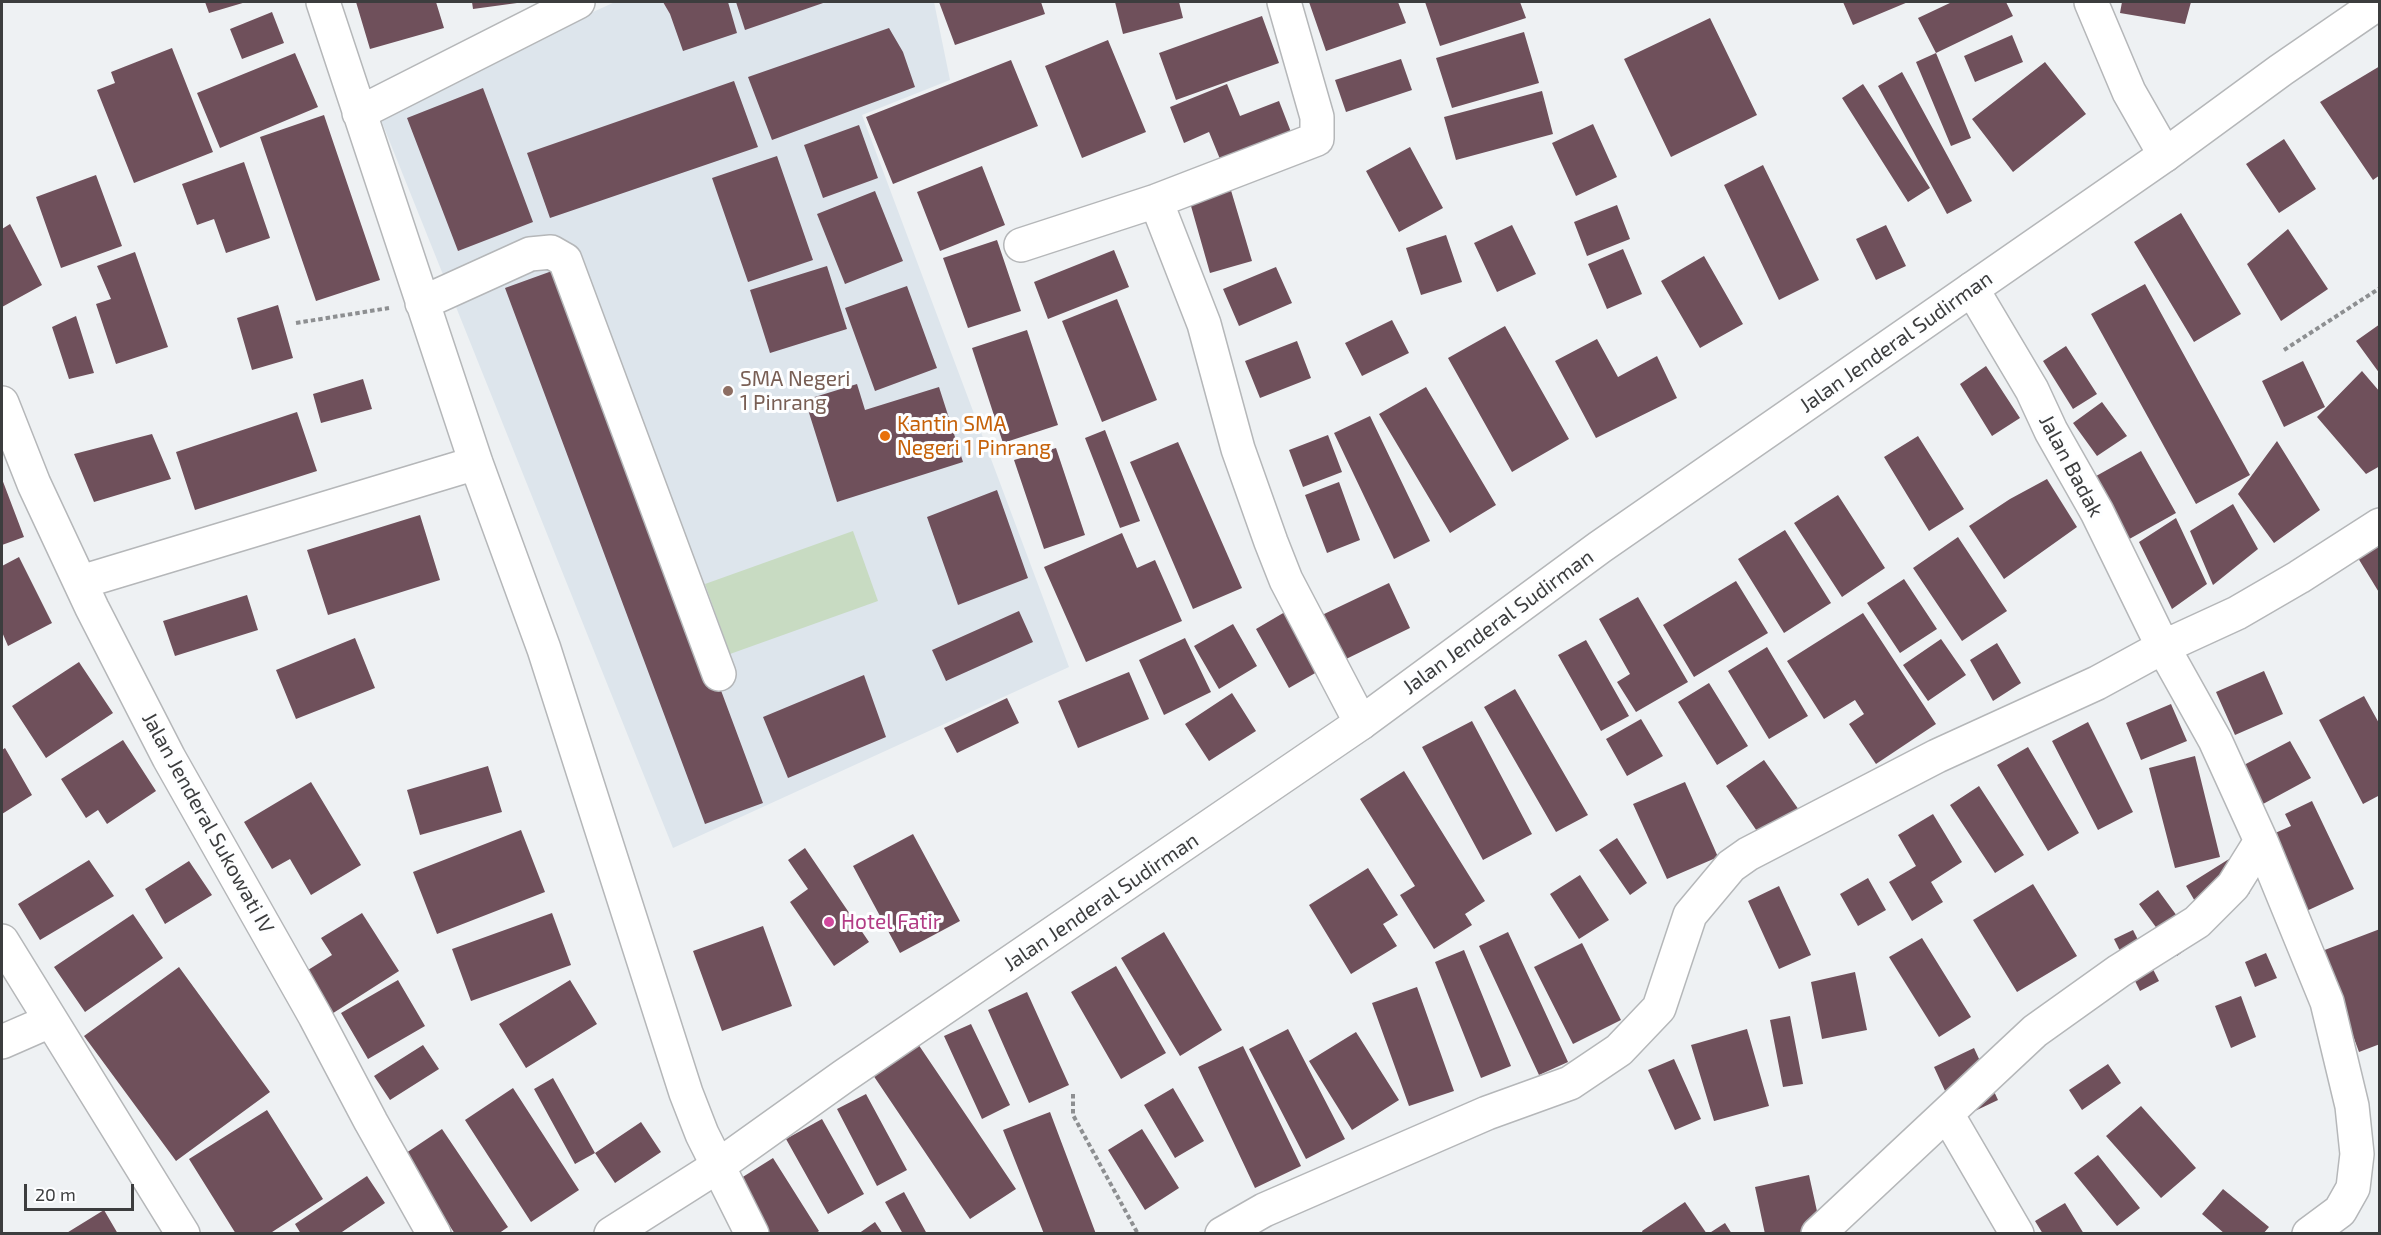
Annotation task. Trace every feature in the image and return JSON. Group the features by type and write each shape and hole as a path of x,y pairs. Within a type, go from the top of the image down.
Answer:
{"main road":[{"path":"323,2 476,463 544,649 686,1093 718,1166 752,1233"},
{"path":"359,112 578,2"},
{"path":"1022,244 1156,201 1317,139 1317,117 1284,2"},
{"path":"2091,2 2129,92 2165,156"},
{"name":"Jalan Jenderal Sudirman","path":"611,1233 718,1166 844,1076 1361,723 1600,547 2165,156 2281,70 2379,2"},
{"path":"1156,201 1204,324 1238,449 1271,542 1286,580 1361,723"},
{"path":"422,303 530,254 551,252 566,260 719,674"},
{"name":"Jalan Badak","path":"1972,289 2032,390 2051,431 2097,512 2163,647 2215,740 2261,841 2327,1002 2352,1106 2357,1154 2353,1188 2340,1211 2308,1233"},
{"name":"Jalan Jenderal Sukowati IV","path":"2,403 34,484 92,608 169,758 315,1016 371,1122 434,1233"},
{"path":"81,582 476,463"},
{"path":"1222,1233 1264,1210 1477,1117 1570,1083 1619,1050 1659,1008 1690,915 1731,866 1748,854 1937,756 2097,684 2163,647 2237,613 2299,577 2379,525"},
{"path":"1818,1233 2035,1031 2119,971 2197,922 2233,886 2261,841"},
{"path":"2,941 183,1233"},
{"path":"2,1042 50,1021"},
{"path":"1947,1114 2017,1233"}],"path":[{"path":"2284,350 2379,288"},
{"path":"296,323 422,303"},
{"path":"1073,1094 1073,1115 1138,1233"}],"shaded area":[{"name":"SMA Negeri 1 Pinrang","path":"615,2 934,2 950,80 862,115 1069,667 673,848 377,110"}],"green space":[{"path":"853,531 878,601 730,654 705,584"}],"building":[{"path":"205,2 246,2 209,13"},
{"path":"356,2 436,2 444,28 370,49"},
{"path":"472,2 517,2 517,3 473,9"},
{"path":"663,2 728,2 737,33 683,51 670,14"},
{"path":"736,2 826,2 745,30"},
{"path":"939,2 1041,2 1045,14 955,45"},
{"path":"1115,2 1179,2 1183,18 1123,34"},
{"path":"1309,2 1398,2 1406,23 1326,51"},
{"path":"1425,2 1520,2 1526,18 1440,46"},
{"path":"1843,2 1908,2 1853,25"},
{"path":"1952,2 2006,2 2013,16 1936,53 1918,18"},
{"path":"2122,2 2191,2 2185,24 2120,13"},
{"path":"272,12 284,43 242,59 230,29"},
{"path":"1262,16 1279,63 1176,100 1159,53"},
{"path":"1710,18 1757,115 1671,157 1624,59"},
{"path":"889,28 903,52 915,87 772,140 748,77"},
{"path":"1524,32 1539,83 1452,108 1436,58"},
{"path":"2012,35 2023,62 1975,82 1964,56"},
{"path":"1108,40 1146,132 1082,158 1045,66"},
{"path":"172,48 213,152 134,183 97,90 115,83 111,72"},
{"path":"295,53 318,107 220,148 197,93"},
{"path":"1936,53 1971,138 1951,146 1916,62"},
{"path":"1401,59 1412,90 1346,112 1335,80"},
{"path":"1011,60 1038,126 893,184 866,117"},
{"path":"2045,62 2086,114 2013,172 1972,119"},
{"path":"2380,66 2380,175 2373,180 2320,102"},
{"path":"1902,72 1972,201 1947,214 1878,86"},
{"path":"734,81 758,147 550,218 527,153"},
{"path":"1227,84 1240,116 1279,101 1291,132 1220,159 1209,132 1184,143 1170,107"},
{"path":"1863,84 1930,188 1908,202 1842,98"},
{"path":"483,88 533,222 458,251 407,118"},
{"path":"1542,91 1553,134 1456,160 1444,117"},
{"path":"324,115 380,280 316,301 260,137"},
{"path":"1593,124 1617,177 1576,196 1552,143"},
{"path":"859,125 878,178 823,198 804,145"},
{"path":"2284,139 2316,189 2279,213 2246,164"},
{"path":"1410,147 1443,208 1399,232 1366,171"},
{"path":"777,156 813,260 748,282 712,178"},
{"path":"244,162 270,238 226,253 214,219 197,225 182,184"},
{"path":"1763,165 1819,280 1779,300 1724,185"},
{"path":"982,166 1005,225 940,251 917,192"},
{"path":"96,175 122,246 61,268 36,197"},
{"path":"1230,187 1252,261 1210,273 1189,199"},
{"path":"875,191 903,261 845,284 817,214"},
{"path":"1617,205 1630,239 1587,256 1574,222"},
{"path":"2181,213 2241,314 2194,342 2134,242"},
{"path":"10,224 42,285 2,307 2,229"},
{"path":"1512,225 1536,274 1497,292 1474,243"},
{"path":"1886,225 1906,266 1876,280 1856,239"},
{"path":"2288,229 2328,289 2281,321 2247,264"},
{"path":"1446,235 1462,282 1421,295 1406,248"},
{"path":"997,240 1021,311 968,328 943,258"},
{"path":"1623,249 1642,294 1607,309 1588,264"},
{"path":"1114,250 1129,287 1048,319 1034,282"},
{"path":"135,252 168,347 116,364 96,304 111,299 97,266"},
{"path":"1704,256 1743,324 1700,348 1661,281"},
{"path":"827,266 847,329 770,353 750,290"},
{"path":"563,267 763,803 705,824 505,288"},
{"path":"1276,267 1292,303 1239,326 1223,289"},
{"path":"2145,284 2250,475 2196,504 2091,314"},
{"path":"907,286 937,368 875,391 845,308"},
{"path":"1117,299 1157,400 1102,422 1062,321"},
{"path":"278,305 293,358 252,370 237,318"},
{"path":"76,316 94,373 69,379 52,327"},
{"path":"1392,320 1409,353 1362,376 1345,343"},
{"path":"2380,324 2380,374 2356,341"},
{"path":"1505,326 1569,439 1512,472 1448,358"},
{"path":"1027,330 1058,425 1003,443 972,348"},
{"path":"1597,339 1618,377 1657,356 1677,398 1596,438 1555,361"},
{"path":"1297,341 1311,378 1260,398 1245,361"},
{"path":"2066,346 2097,394 2073,409 2043,361"},
{"path":"2303,361 2325,407 2284,427 2262,381"},
{"path":"1986,366 2020,418 1992,436 1960,384"},
{"path":"2362,371 2380,392 2380,466 2366,474 2317,417"},
{"path":"363,379 372,409 321,423 313,394"},
{"name":"Kantin SMA Negeri 1 Pinrang","path":"857,384 865,410 939,387 963,462 837,502 805,400"},
{"path":"1426,387 1496,505 1450,533 1379,414"},
{"path":"2102,402 2127,436 2097,456 2073,423"},
{"path":"297,412 317,471 195,510 176,452"},
{"path":"1370,416 1430,541 1394,559 1334,433"},
{"path":"1105,430 1140,521 1120,528 1085,438"},
{"path":"152,434 171,479 94,502 74,454"},
{"path":"1328,435 1342,472 1303,487 1289,450"},
{"path":"1918,436 1964,509 1929,531 1884,457"},
{"path":"2277,441 2320,510 2274,543 2238,494"},
{"path":"1178,442 1242,588 1193,609 1130,462"},
{"path":"1056,448 1085,535 1044,549 1014,460"},
{"path":"2141,451 2176,513 2124,542 2089,480"},
{"path":"2,479 24,537 2,545"},
{"path":"2047,479 2077,527 2004,579 1969,526 2010,499"},
{"path":"1339,482 1360,540 1327,553 1305,495"},
{"path":"997,490 1028,578 958,605 927,517"},
{"path":"1838,495 1885,568 1842,597 1794,523"},
{"path":"2233,504 2258,549 2213,585 2190,531"},
{"path":"420,515 440,580 328,615 307,550"},
{"path":"2176,518 2207,584 2172,609 2139,542"},
{"path":"1785,530 1831,603 1784,633 1738,559"},
{"path":"1122,533 1137,568 1155,560 1182,621 1086,662 1044,567"},
{"path":"1958,537 2007,611 1962,641 1913,568"},
{"path":"2380,544 2380,594 2358,558"},
{"path":"19,557 52,623 8,646 2,632 2,566"},
{"path":"1904,579 1937,629 1900,653 1867,603"},
{"path":"1736,581 1768,633 1694,677 1663,625"},
{"path":"1389,583 1410,628 1344,660 1322,615"},
{"path":"247,595 258,630 175,656 163,621"},
{"path":"1638,597 1688,682 1636,712 1617,682 1630,674 1599,619"},
{"path":"1290,609 1324,668 1289,688 1256,629"},
{"path":"1019,611 1033,642 946,681 932,650"},
{"path":"1863,613 1936,724 1876,764 1849,724 1864,714 1855,700 1824,719 1787,661"},
{"path":"1233,624 1257,666 1219,689 1194,646"},
{"path":"355,638 375,688 296,719 276,670"},
{"path":"1185,638 1211,692 1164,715 1139,660"},
{"path":"1941,639 1966,675 1928,701 1903,665"},
{"path":"1586,640 1629,716 1601,731 1558,655"},
{"path":"1997,643 2021,683 1993,701 1970,660"},
{"path":"1767,647 1808,716 1769,739 1728,671"},
{"path":"79,662 113,713 46,758 12,706"},
{"path":"2264,671 2283,714 2235,735 2216,692"},
{"path":"1129,672 1149,719 1078,748 1058,701"},
{"path":"864,675 886,737 788,778 763,717"},
{"path":"1709,683 1748,746 1717,765 1678,702"},
{"path":"1515,689 1588,815 1556,832 1484,707"},
{"path":"1232,693 1256,731 1209,761 1185,724"},
{"path":"2364,696 2380,725 2380,795 2363,804 2319,720"},
{"path":"1007,698 1019,723 957,753 944,728"},
{"path":"2171,704 2187,741 2141,760 2126,723"},
{"path":"1641,719 1663,756 1627,776 1606,739"},
{"path":"1472,721 1532,834 1483,860 1422,747"},
{"path":"2088,722 2133,812 2098,830 2052,741"},
{"path":"123,740 156,791 107,824 98,810 86,818 61,779"},
{"path":"2290,741 2311,778 2263,804 2242,766"},
{"path":"2028,747 2079,833 2048,851 1997,765"},
{"path":"5,748 32,795 2,814 2,750"},
{"path":"2195,756 2220,857 2175,868 2149,768"},
{"path":"1764,760 1799,810 1761,837 1726,786"},
{"path":"488,766 502,812 420,835 407,790"},
{"path":"1404,771 1485,901 1465,914 1472,925 1434,949 1400,895 1415,886 1360,799"},
{"path":"311,782 361,865 311,895 290,859 272,869 244,822"},
{"path":"1685,782 1718,857 1667,879 1633,804"},
{"path":"1979,786 2024,855 1995,873 1950,805"},
{"path":"2312,801 2354,889 2300,914 2264,838 2291,826 2285,814"},
{"path":"1933,814 1962,862 1931,882 1943,902 1912,921 1889,882 1916,866 1898,835"},
{"path":"521,830 545,892 437,934 413,872"},
{"path":"913,834 960,921 900,953 853,866"},
{"path":"1617,838 1647,883 1630,895 1599,850"},
{"name":"Hotel Fatir","path":"805,848 869,942 834,966 790,902 808,889 788,860"},
{"path":"2229,859 2250,893 2206,920 2186,886"},
{"path":"89,860 114,896 40,940 18,904"},
{"path":"189,861 212,895 165,924 145,889"},
{"path":"1368,868 1398,915 1383,924 1397,946 1351,974 1309,905"},
{"path":"1580,875 1609,920 1579,939 1550,894"},
{"path":"1868,878 1886,910 1858,926 1840,894"},
{"path":"2033,884 2077,956 2017,992 1973,920"},
{"path":"1779,886 1811,955 1779,969 1748,901"},
{"path":"2158,890 2196,942 2177,956 2139,904"},
{"path":"362,913 399,971 327,1017 300,975 332,955 321,938"},
{"path":"552,913 571,965 471,1001 452,949"},
{"path":"133,914 163,958 85,1012 54,967"},
{"path":"763,926 792,1006 722,1031 693,951"},
{"path":"2380,929 2380,1044 2359,1052 2322,951"},
{"path":"2133,930 2159,981 2140,991 2114,939"},
{"path":"1164,932 1222,1030 1180,1056 1121,958"},
{"path":"1508,932 1568,1062 1539,1075 1479,946"},
{"path":"1922,938 1971,1017 1939,1037 1889,957"},
{"path":"1582,943 1621,1020 1573,1044 1534,967"},
{"path":"1464,950 1511,1066 1481,1078 1435,962"},
{"path":"2266,953 2277,978 2255,987 2245,962"},
{"path":"1116,966 1166,1053 1121,1079 1071,992"},
{"path":"179,967 270,1092 176,1161 84,1036"},
{"path":"1855,972 1867,1030 1822,1039 1811,982"},
{"path":"398,980 425,1026 368,1059 341,1013"},
{"path":"570,980 597,1024 526,1068 499,1024"},
{"path":"1417,987 1454,1091 1409,1106 1372,1003"},
{"path":"1027,992 1069,1085 1029,1103 988,1010"},
{"path":"2241,996 2256,1037 2231,1048 2215,1006"},
{"path":"1790,1016 1803,1084 1783,1087 1770,1020"},
{"path":"971,1024 1010,1105 982,1119 944,1036"},
{"path":"1288,1029 1345,1139 1306,1159 1249,1049"},
{"path":"1747,1029 1769,1106 1714,1121 1691,1045"},
{"path":"1356,1032 1399,1100 1352,1130 1309,1061"},
{"path":"918,1044 1016,1189 970,1219 873,1075"},
{"path":"423,1045 439,1069 390,1100 374,1076"},
{"path":"1243,1046 1301,1166 1255,1188 1198,1067"},
{"path":"1974,1048 1998,1100 1958,1119 1934,1067"},
{"path":"1674,1059 1701,1119 1675,1130 1648,1070"},
{"path":"2108,1064 2121,1083 2082,1110 2069,1090"},
{"path":"553,1078 595,1153 575,1164 534,1089"},
{"path":"513,1088 579,1190 531,1222 465,1120"},
{"path":"1173,1088 1204,1141 1175,1158 1144,1105"},
{"path":"866,1094 907,1170 877,1186 837,1109"},
{"path":"2141,1106 2196,1168 2161,1198 2106,1136"},
{"path":"267,1110 323,1199 269,1234 236,1234 189,1159"},
{"path":"1050,1112 1096,1234 1044,1234 1003,1130"},
{"path":"822,1119 864,1194 828,1214 786,1139"},
{"path":"641,1122 661,1152 615,1183 595,1153"},
{"path":"442,1129 508,1227 498,1234 455,1234 403,1155"},
{"path":"1142,1129 1179,1188 1145,1210 1108,1150"},
{"path":"2098,1155 2140,1208 2117,1226 2074,1173"},
{"path":"773,1158 819,1231 815,1234 761,1234 730,1185"},
{"path":"1809,1175 1822,1234 1765,1234 1755,1187"},
{"path":"367,1176 385,1203 339,1234 301,1234 295,1224"},
{"path":"2223,1189 2269,1227 2263,1234 2225,1234 2202,1214"},
{"path":"904,1192 927,1234 903,1234 885,1202"},
{"path":"1685,1202 1707,1234 1643,1234 1642,1231"},
{"path":"2065,1203 2084,1234 2043,1234 2035,1221"},
{"path":"104,1210 118,1234 65,1234"},
{"path":"875,1222 883,1234 858,1234"},
{"path":"1725,1223 1732,1234 1708,1234"}],"place":[{"name":"SMA Negeri 1 Pinrang","path":"728,391"},
{"name":"Kantin SMA Negeri 1 Pinrang","path":"885,436"},
{"name":"Hotel Fatir","path":"829,922"}]}
